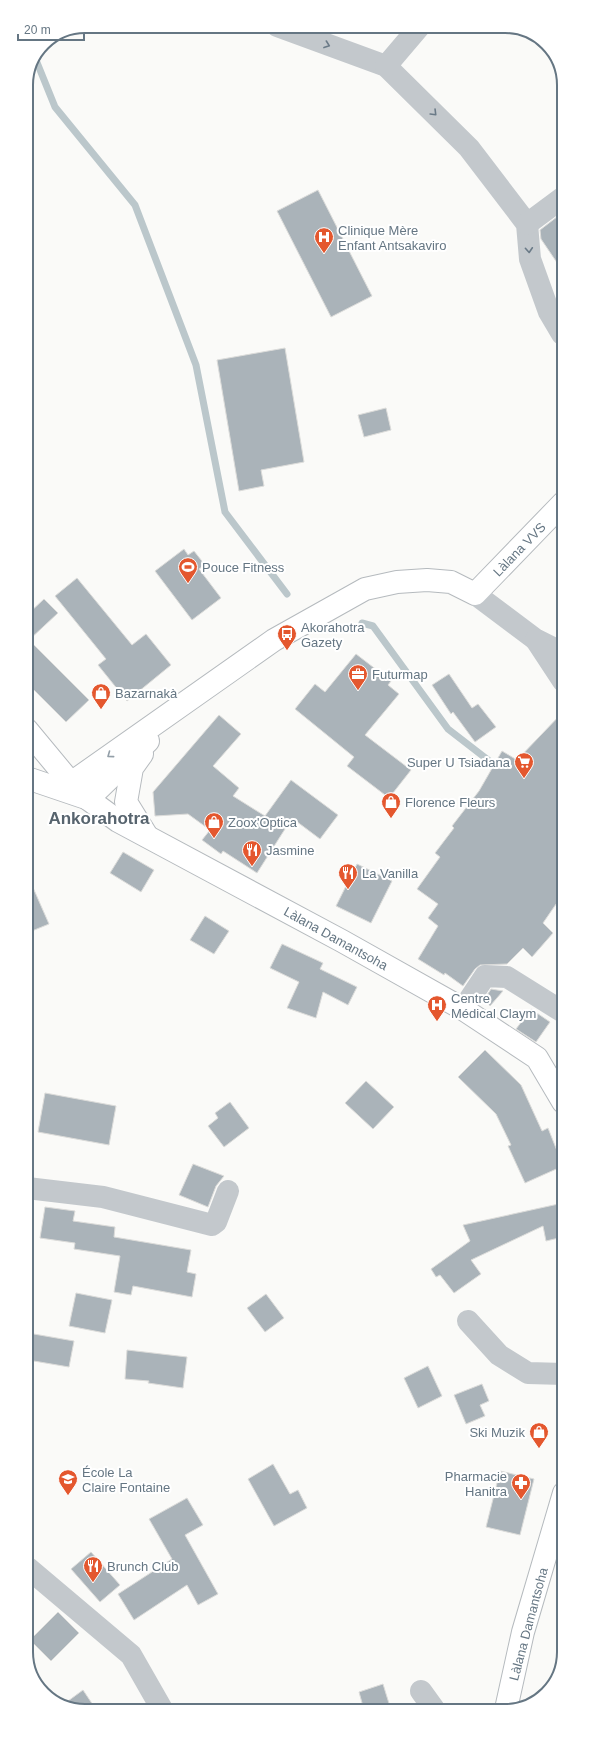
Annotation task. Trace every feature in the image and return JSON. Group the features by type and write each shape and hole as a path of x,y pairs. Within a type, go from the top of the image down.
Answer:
{"main road":[{"name":"Làlana VVS","path":"475,594 557,509"},
{"path":"71,783 274,640 365,589 397,582 426,580 451,582 475,594"},
{"path":"88,799 200,692"},
{"path":"147,837 126,802 132,768 161,729"},
{"path":"33,737 71,783 88,799"},
{"path":"33,774 42,765 45,752"},
{"path":"33,780 88,799"},
{"name":"Làlana Damantsoha","path":"88,799 118,821 335,937 463,1009 537,1058 557,1092"},
{"name":"Làlana Damantsoha","path":"507,1704 523,1632 557,1521"}],"street":[{"path":"296,33 386,66 469,148 528,224 530,259 549,312 557,326"},
{"path":"386,66 414,33"},
{"path":"528,224 557,202"},
{"path":"475,594 535,640 557,650"},
{"path":"535,640 557,672"},
{"path":"463,1009 485,976 507,977 557,1008"},
{"path":"33,1189 103,1197 212,1224 216,1222 228,1191"},
{"path":"468,1321 499,1355 528,1373 557,1374"},
{"path":"33,1572 131,1654 160,1704"},
{"path":"421,1691 430,1704"}],"building":[{"name":"Clinique Mère Enfant Antsakaviro","path":"318,190 372,296 331,317 277,211"},
{"path":"557,217 557,263 541,239 540,230"},
{"path":"285,348 304,462 261,470 264,486 239,491 217,360"},
{"path":"386,408 391,430 364,437 358,415"},
{"name":"Pouce Fitness","path":"184,549 188,555 194,551 205,565 199,569 221,598 192,620 155,571"},
{"path":"77,578 132,645 146,634 171,665 127,701 98,665 106,659 55,596"},
{"path":"44,599 58,613 33,636 33,609"},
{"path":"33,644 89,700 66,722 33,689"},
{"path":"356,654 391,681 388,685 399,694 365,735 411,770 389,798 347,766 354,757 295,709 315,684 325,692"},
{"path":"449,674 472,708 478,704 496,727 475,742 453,712 451,714 432,685"},
{"path":"219,715 241,734 213,766 239,788 233,796 265,816 291,780 338,815 320,839 292,818 257,873 223,851 221,854 202,840 210,830 188,814 155,816 153,792"},
{"path":"557,718 557,903 543,923 553,933 532,957 523,948 507,964 480,965 475,969 463,986 445,973 444,975 418,959 438,926 428,918 438,904 417,889 440,857 435,853 454,828 452,826 479,791 502,751 517,760"},
{"path":"123,852 154,870 141,892 110,873"},
{"path":"357,864 392,881 371,923 336,906"},
{"path":"33,888 49,924 33,931"},
{"path":"205,916 229,931 214,954 190,940"},
{"path":"282,944 323,963 320,969 357,987 348,1005 323,992 316,1018 287,1008 299,982 270,968"},
{"path":"491,989 503,991 490,1006 484,1000"},
{"path":"531,1009 550,1022 536,1042 516,1029"},
{"path":"485,1050 521,1085 542,1131 548,1128 557,1151 557,1169 525,1183 508,1146 511,1145 496,1114 458,1077"},
{"path":"366,1081 394,1107 373,1129 345,1103"},
{"path":"45,1093 116,1106 109,1145 38,1132"},
{"path":"230,1102 249,1128 224,1147 208,1126 218,1118 215,1113"},
{"path":"193,1164 224,1176 216,1186 208,1207 179,1195"},
{"path":"557,1204 557,1238 546,1241 543,1226 471,1260 481,1274 454,1293 440,1275 436,1277 431,1269 470,1241 463,1225"},
{"path":"45,1207 75,1211 73,1221 115,1227 114,1237 191,1250 187,1272 196,1274 192,1297 133,1286 131,1295 114,1292 120,1256 74,1249 75,1243 40,1238"},
{"path":"76,1293 112,1300 105,1333 69,1326"},
{"path":"266,1294 284,1318 265,1332 247,1308"},
{"path":"33,1334 74,1341 69,1367 33,1361"},
{"path":"127,1350 187,1357 183,1388 148,1383 149,1381 125,1379"},
{"path":"428,1366 442,1396 418,1408 404,1378"},
{"path":"482,1384 489,1401 480,1405 485,1416 466,1424 454,1395"},
{"path":"273,1464 290,1494 298,1490 307,1508 274,1526 248,1479"},
{"path":"500,1471 534,1479 520,1535 486,1527"},
{"path":"187,1498 203,1525 185,1535 218,1594 198,1605 187,1585 134,1620 118,1594 172,1559 149,1519"},
{"path":"91,1552 120,1585 100,1602 71,1569"},
{"path":"58,1612 79,1633 51,1661 33,1643 33,1637"},
{"path":"383,1684 389,1704 362,1704 359,1692"},
{"path":"83,1690 92,1704 82,1704 68,1701"}],"waterway":[{"path":"38,64 55,107 135,205 196,365 225,512 287,594"},
{"path":"362,623 373,626 448,729 501,770"}],"place":[{"name":"Clinique Mère Enfant Antsakaviro","path":"324,254"},
{"name":"Pouce Fitness","path":"188,584"},
{"name":"Akorahotra Gazety","path":"287,651"},
{"name":"Futurmap","path":"358,691"},
{"name":"Bazarnakà","path":"101,710"},
{"name":"Super U Tsiadana","path":"524,779"},
{"name":"Florence Fleurs","path":"391,819"},
{"name":"Zoox'Optica","path":"214,839"},
{"name":"Jasmine","path":"252,867"},
{"name":"La Vanilla","path":"348,890"},
{"name":"Centre Médical Claym","path":"437,1022"},
{"name":"Ski Muzik","path":"539,1449"},
{"name":"École La Claire Fontaine","path":"68,1496"},
{"name":"Pharmacie Hanitra","path":"521,1500"},
{"name":"Brunch Club","path":"93,1583"}],"district":[{"name":"Ankorahotra","path":"99,818"}]}
